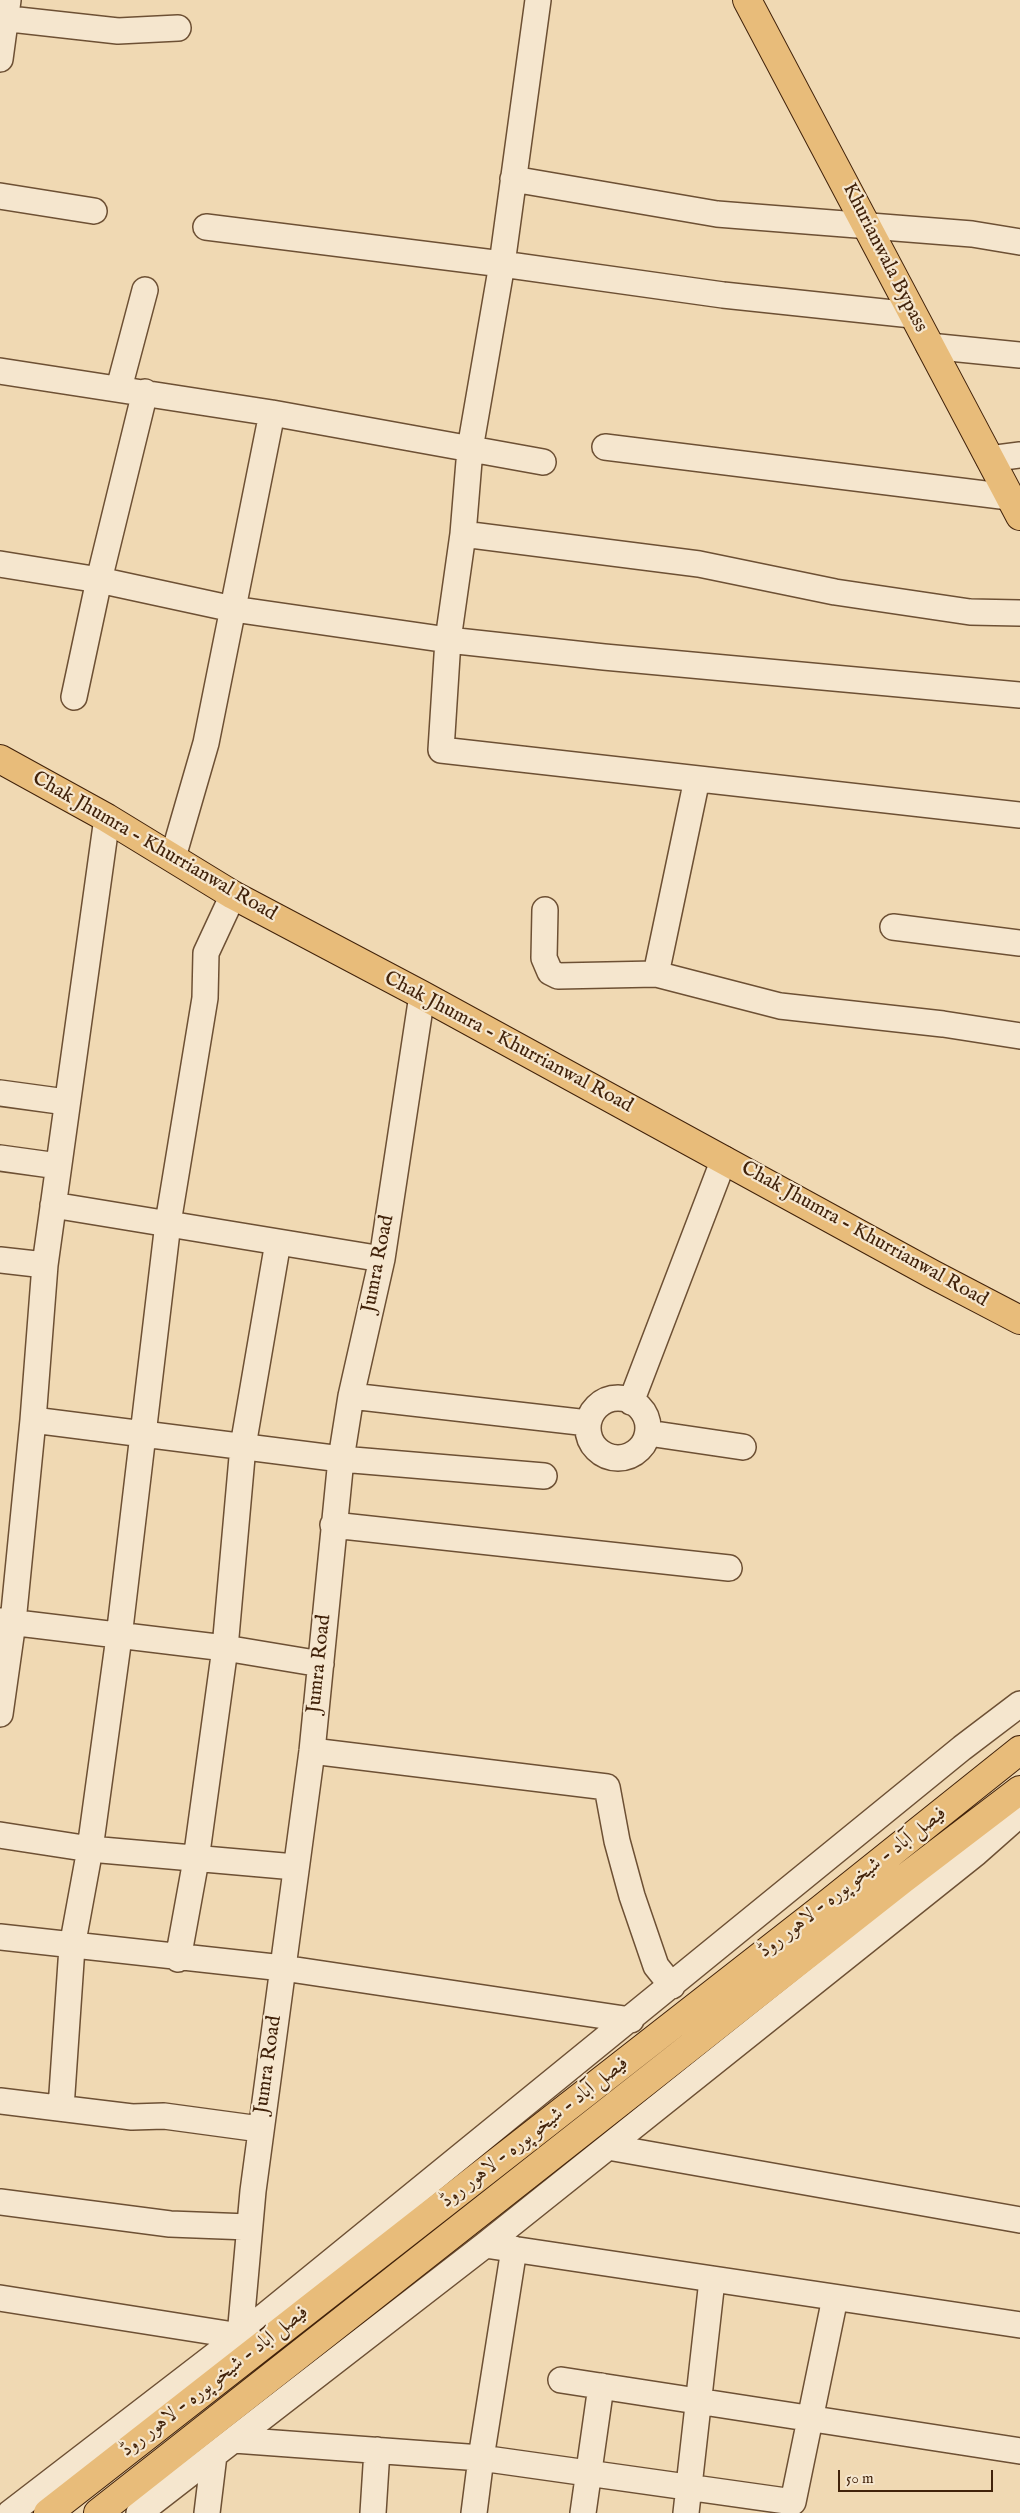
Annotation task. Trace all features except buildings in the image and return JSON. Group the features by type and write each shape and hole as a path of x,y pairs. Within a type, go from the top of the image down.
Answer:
{"main road":[{"name":"Khurianwala Bypass","path":"748,0 868,226 912,315 1015,507"},
{"name":"Chak Jhumra - Khurrianwal Road","path":"0,759 107,818 234,895 1020,1320"},
{"name":"فیصل آباد - شیخو پورہ - لاہور روڈ","path":"48,2513 821,1909 1020,1750"},
{"name":"فیصل آباد - شیخو پورہ - لاہور روڈ","path":"98,2513 944,1847 1020,1790"},
{"path":"944,1847 1020,1803"}],"street":[{"path":"538,0 502,264 470,449 464,534 448,640 442,750 1020,815"},
{"path":"0,59 4,12 118,31 178,28"},
{"path":"513,179 717,214 972,234 1020,242"},
{"path":"0,196 94,211"},
{"path":"206,227 502,264 723,295 912,315"},
{"path":"119,388 145,290"},
{"path":"929,346 1020,355"},
{"path":"0,370 272,413 543,462"},
{"path":"74,698 99,580 145,392"},
{"path":"172,857 206,743 272,413"},
{"path":"605,447 1015,507"},
{"path":"989,459 1020,455"},
{"path":"464,534 699,564 835,592 970,612 1020,613"},
{"path":"0,564 99,580 233,609 448,640 604,657 1020,695"},
{"path":"656,974 697,779"},
{"path":"0,1714 6,1622 33,1420 45,1265 66,1102 107,818"},
{"path":"61,2108 72,1947 90,1849 119,1637 168,1223 205,998 206,953 234,895"},
{"path":"545,910 544,958 550,972 558,976 656,974 780,1006 943,1024 1020,1036"},
{"path":"893,927 1020,943"},
{"name":"Jumra Road","path":"240,2336 249,2227 260,2129 312,1751 341,1459 351,1396 382,1259 422,995"},
{"path":"0,1093 66,1102"},
{"path":"0,1158 58,1166"},
{"path":"631,1402 724,1159"},
{"path":"53,1206 168,1223 382,1259"},
{"path":"178,1958 196,1860 225,1648 242,1446 278,1242"},
{"path":"0,1260 45,1265"},
{"path":"351,1396 588,1423"},
{"path":"611,1399 631,1402 643,1411 648,1421 648,1433 644,1444 636,1453 613,1458 593,1446 589,1435 588,1423 592,1412 601,1404 611,1399"},
{"path":"33,1420 341,1459 544,1476"},
{"path":"648,1433 744,1447"},
{"path":"333,1525 729,1568"},
{"path":"6,1622 119,1637 225,1648 320,1664"},
{"path":"10,2513 240,2336 631,2020 962,1748 1020,1704"},
{"path":"312,1751 607,1787 617,1841 632,1896 656,1966 672,1986"},
{"path":"139,2513 485,2245 976,1853 1020,1814"},
{"path":"0,1835 90,1849 196,1860 295,1867"},
{"path":"0,1937 72,1947 283,1968 631,2020"},
{"path":"0,2101 132,2117 164,2116 260,2129"},
{"path":"608,2147 1020,2220"},
{"path":"0,2202 170,2224 249,2227"},
{"path":"485,2245 1020,2325"},
{"path":"474,2513 514,2250"},
{"path":"686,2513 712,2280"},
{"path":"0,2298 240,2336"},
{"path":"234,2440 481,2458 689,2488 792,2508 835,2298"},
{"path":"561,2380 1020,2451"},
{"path":"583,2513 600,2386"},
{"path":"373,2513 376,2450"},
{"path":"206,2513 214,2455"}]}
